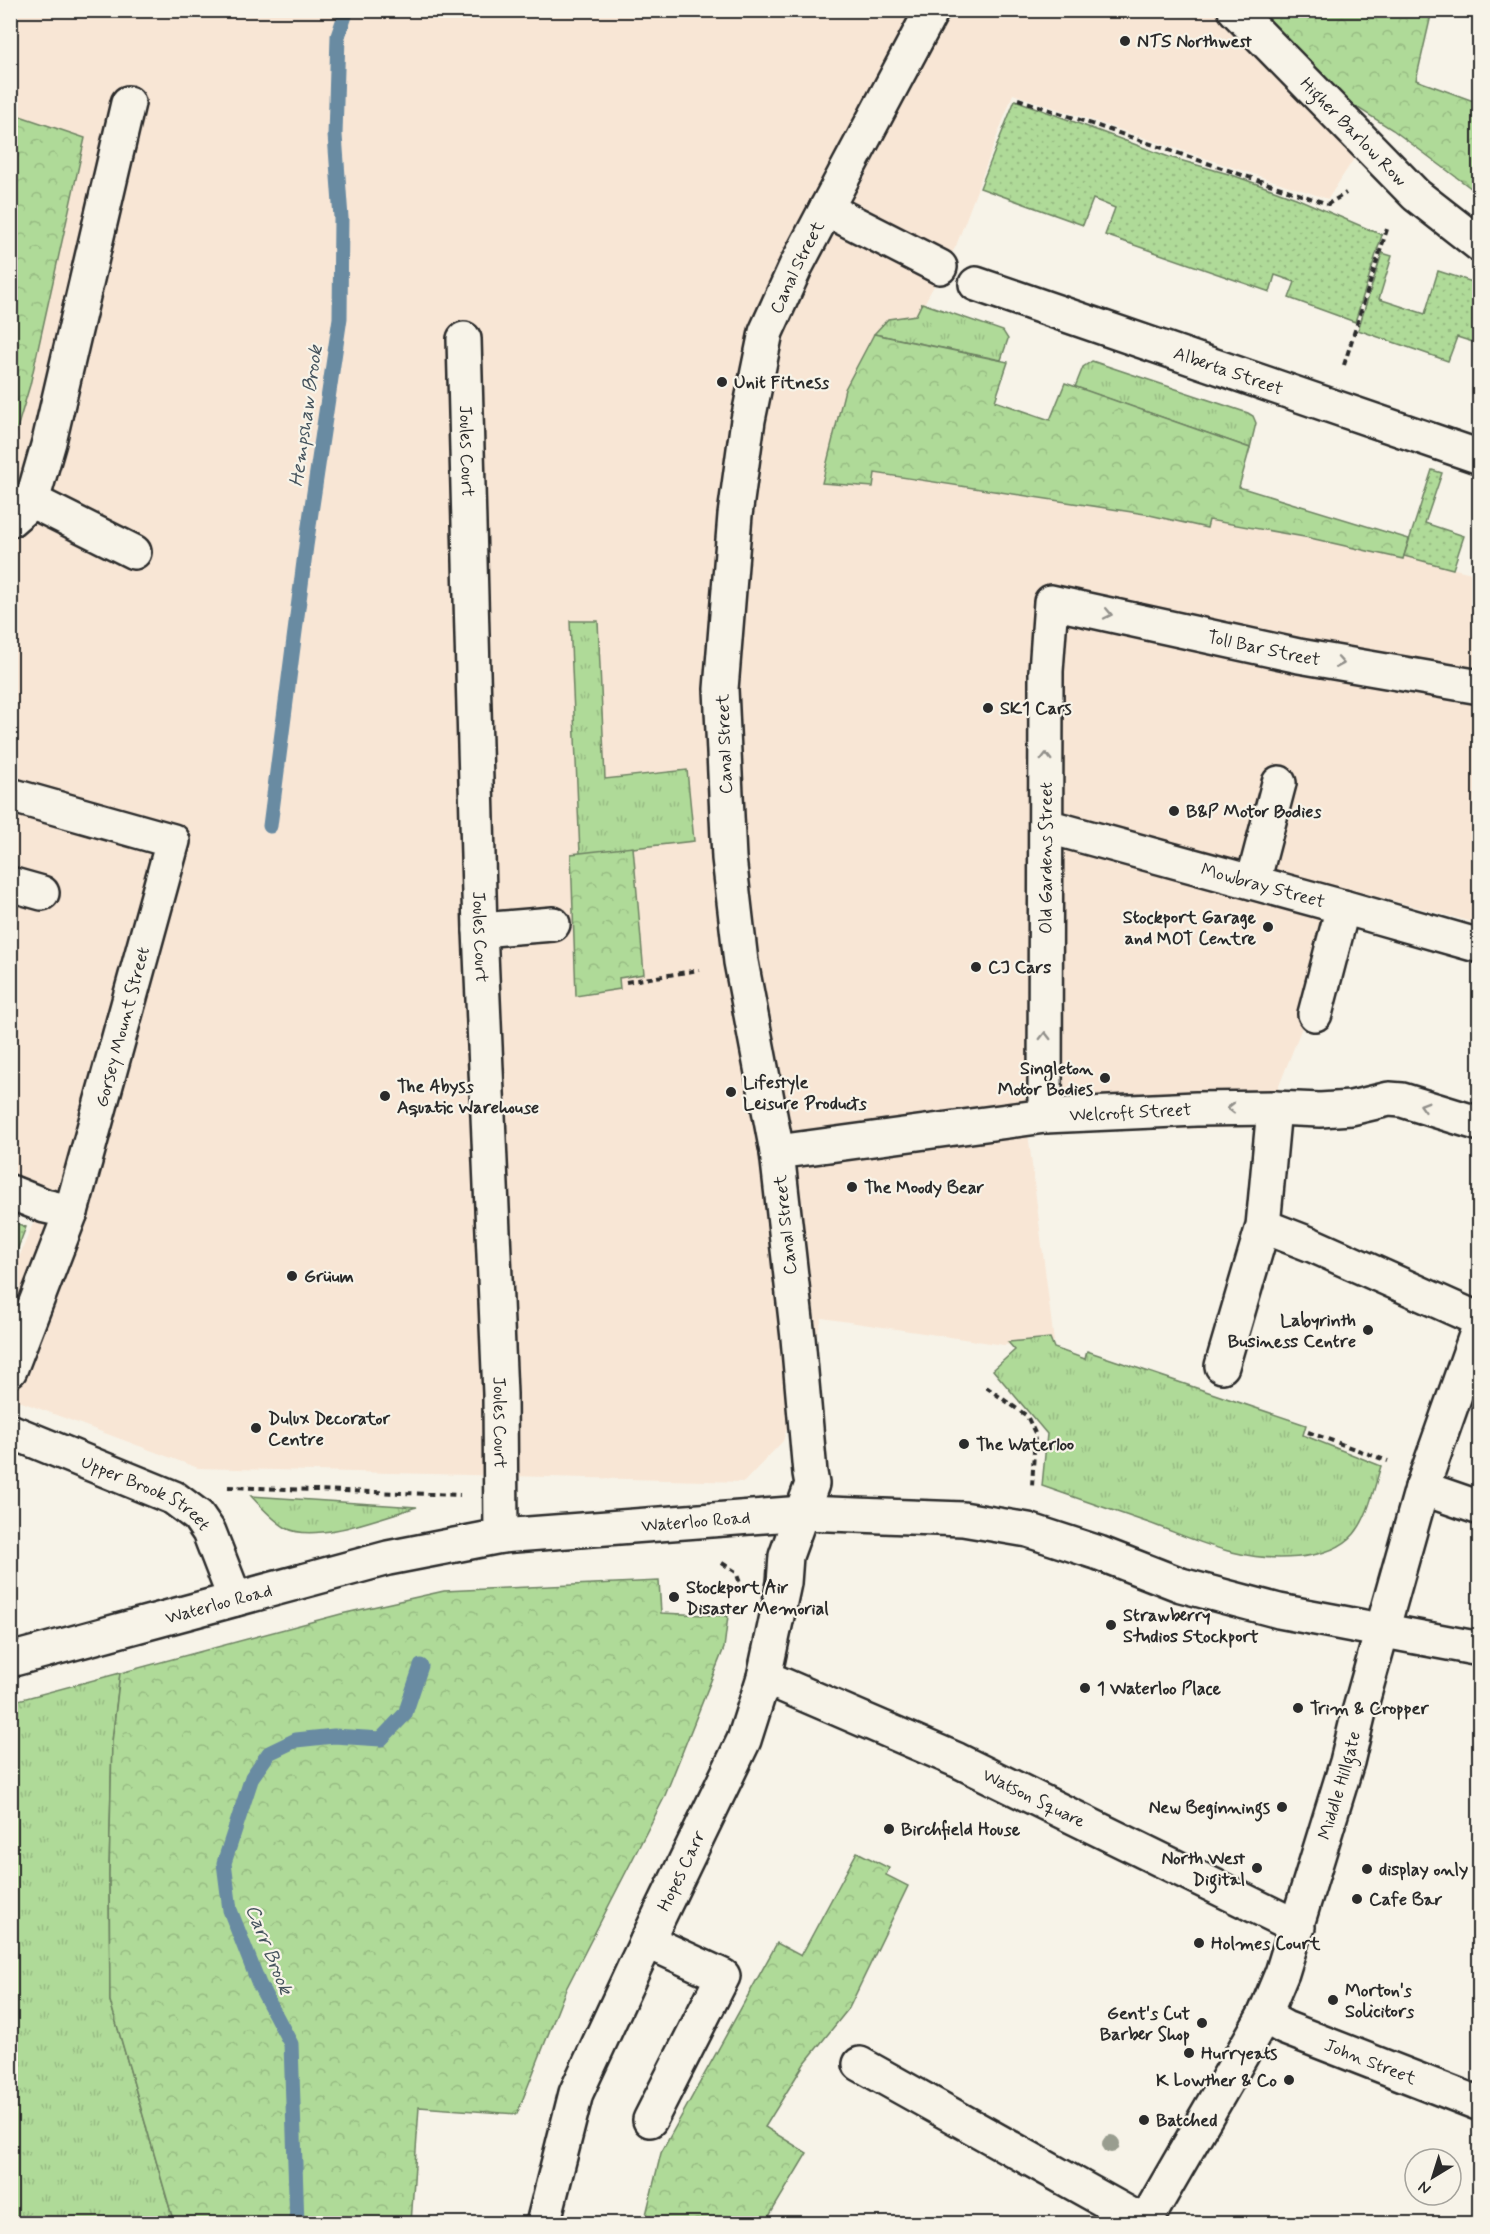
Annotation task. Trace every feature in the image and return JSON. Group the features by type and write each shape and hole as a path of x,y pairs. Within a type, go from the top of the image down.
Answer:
{"street":[{"name":"Canal Street","path":"802,1513 812,1484 798,1338 777,1152 741,962 730,870 721,689 735,515 748,420 766,332 796,266 932,10"},
{"name":"Higher Barlow Row","path":"1235,10 1416,195 1479,245"},
{"path":"128,103 49,442 22,511 134,552"},
{"path":"826,209 940,267"},
{"name":"Alberta Street","path":"976,284 1479,457"},
{"name":"Joules Court","path":"464,339 480,930 500,1394 501,1536"},
{"name":"Toll Bar Street","path":"1051,602 1299,656 1479,687"},
{"name":"Old Gardens Street","path":"1045,1116 1046,671 1051,602"},
{"path":"1253,882 1279,783"},
{"name":"Gorsey Mount Street","path":"10,795 173,841 71,1212 10,1370"},
{"name":"Mowbray Street","path":"1046,826 1479,946"},
{"path":"10,884 42,893"},
{"path":"1315,1014 1343,907"},
{"path":"480,930 553,924"},
{"name":"Welcroft Street","path":"777,1152 1045,1116 1152,1110 1341,1109 1389,1099 1402,1100 1479,1124"},
{"path":"1222,1366 1263,1226 1274,1108"},
{"path":"10,1192 45,1206 71,1212"},
{"path":"1263,1226 1312,1245 1479,1322"},
{"name":"Middle Hillgate","path":"1144,2223 1263,2016 1282,1972 1298,1927 1347,1762 1422,1488 1479,1322"},
{"name":"Upper Brook Street","path":"10,1431 174,1497 198,1516 209,1532 235,1599"},
{"path":"1422,1488 1479,1508"},
{"name":"Waterloo Road","path":"10,1660 388,1558 501,1536 802,1513 963,1519 1029,1530 1099,1553 1181,1585 1279,1611 1479,1649"},
{"name":"Hopes Carr","path":"543,2223 576,2092 744,1740 764,1677 784,1583 786,1556 802,1513"},
{"name":"Watson Square","path":"764,1677 957,1760 1298,1927"},
{"path":"647,1941 723,1976 650,2120"},
{"name":"John Street","path":"1263,2016 1285,2028 1479,2103"},
{"path":"860,2064 1144,2223"}],"path":[{"path":"1018,99 1328,204 1346,193"},
{"path":"1331,406 1389,221"},
{"path":"626,982 700,970"},
{"path":"986,1387 1027,1416 1035,1433 1029,1530"},
{"path":"1308,1432 1391,1462"},
{"path":"174,1497 222,1487 453,1494"},
{"path":"717,1561 736,1572 742,1591"}],"shaded area":[{"path":"11,11 1248,11 1371,132 1328,199 1013,94 956,246 842,452 1404,556 1479,575 1479,924 1345,888 1304,1022 1263,1127 1028,1133 1054,1342 1004,1345 822,1318 783,1441 744,1482 198,1468 11,1398 10,1279 37,1214 10,1181"}],"green space":[{"path":"1248,11 1432,11 1416,80 1479,103 1479,194 1393,130 1331,91"},
{"path":"1015,100 1169,157 1232,175 1296,198 1382,235 1355,322 1289,298 1295,282 1275,275 1270,292 1105,235 1115,208 1093,199 1083,225 980,188"},
{"path":"11,113 85,138 30,385 11,449"},
{"path":"1382,253 1392,256 1379,299 1425,314 1438,271 1479,284 1479,344 1457,337 1448,361 1358,330"},
{"path":"922,303 1003,331 1008,339 1001,360 874,334 888,319 916,315"},
{"path":"874,334 1008,362 995,401 1050,420 1065,383 1250,448 1239,487 1409,539 1403,559 1310,538 1209,520 1207,528 1145,514 875,473 873,487 822,483 845,389"},
{"path":"1092,361 1248,413 1253,416 1256,423 1250,448 1075,387 1083,367"},
{"path":"1432,470 1442,473 1425,523 1464,536 1453,569 1404,556"},
{"path":"570,621 598,621 605,779 687,770 694,841 580,854"},
{"path":"633,847 644,974 619,978 620,989 576,996 571,854"},
{"path":"11,1221 26,1227 11,1266"},
{"path":"1050,1338 1054,1348 1085,1359 1087,1351 1306,1425 1303,1435 1381,1466 1359,1527 1343,1543 1314,1555 1279,1558 1246,1555 1210,1546 1042,1486 1047,1434 993,1370 1015,1350 1008,1342"},
{"path":"251,1496 417,1507 350,1527 314,1533 286,1528"},
{"path":"659,1581 661,1613 728,1616 724,1648 664,1798 566,1989 517,2114 419,2107 411,2223 174,2223 110,2001 109,1874 112,1742 120,1673 341,1614 444,1591"},
{"path":"120,1673 112,1742 109,1874 110,2001 174,2223 11,2224 11,1702"},
{"path":"857,1852 889,1868 886,1875 908,1886 849,2008 804,2064 765,2127 807,2153 765,2223 644,2223 661,2153 777,1943 801,1956"}],"waterway":[{"name":"Hempshaw Brook","path":"270,826 306,546 340,318 341,218 335,135 338,36 347,10"},
{"name":"Carr Brook","path":"297,2224 291,2044 259,1984 230,1910 224,1863 252,1777 269,1753 296,1740 334,1736 381,1739 405,1714 421,1666"}],"place":[{"name":"NTS Northwest","path":"1125,41"},
{"name":"Unit Fitness","path":"722,382"},
{"name":"SK1 Cars","path":"988,708"},
{"name":"B&P Motor Bodies","path":"1174,811"},
{"name":"Stockport Garage and MOT Centre","path":"1268,927"},
{"name":"CJ Cars","path":"976,967"},
{"name":"Singleton Motor Bodies","path":"1105,1078"},
{"name":"Lifestyle Leisure Products","path":"731,1092"},
{"name":"The Abyss Aquatic Warehouse","path":"385,1096"},
{"name":"The Moody Bear","path":"852,1187"},
{"name":"Grüum","path":"292,1276"},
{"name":"Labyrinth Business Centre","path":"1368,1330"},
{"name":"Dulux Decorator Centre","path":"256,1428"},
{"name":"The Waterloo","path":"964,1444"},
{"name":"Stockport Air Disaster Memorial","path":"674,1597"},
{"name":"Strawberry Studios Stockport","path":"1111,1625"},
{"name":"1 Waterloo Place","path":"1085,1688"},
{"name":"Trim & Cropper","path":"1298,1708"},
{"name":"New Beginnings","path":"1282,1807"},
{"name":"Birchfield House","path":"889,1829"},
{"name":"North West Digital","path":"1257,1868"},
{"name":"display only","path":"1367,1869"},
{"name":"Cafe Bar","path":"1357,1899"},
{"name":"Holmes Court","path":"1199,1943"},
{"name":"Morton's Solicitors","path":"1333,2000"},
{"name":"Gent's Cut Barber Shop","path":"1202,2023"},
{"name":"Hurryeats","path":"1189,2053"},
{"name":"K Lowther & Co","path":"1289,2080"},
{"name":"Batched","path":"1144,2120"}]}
